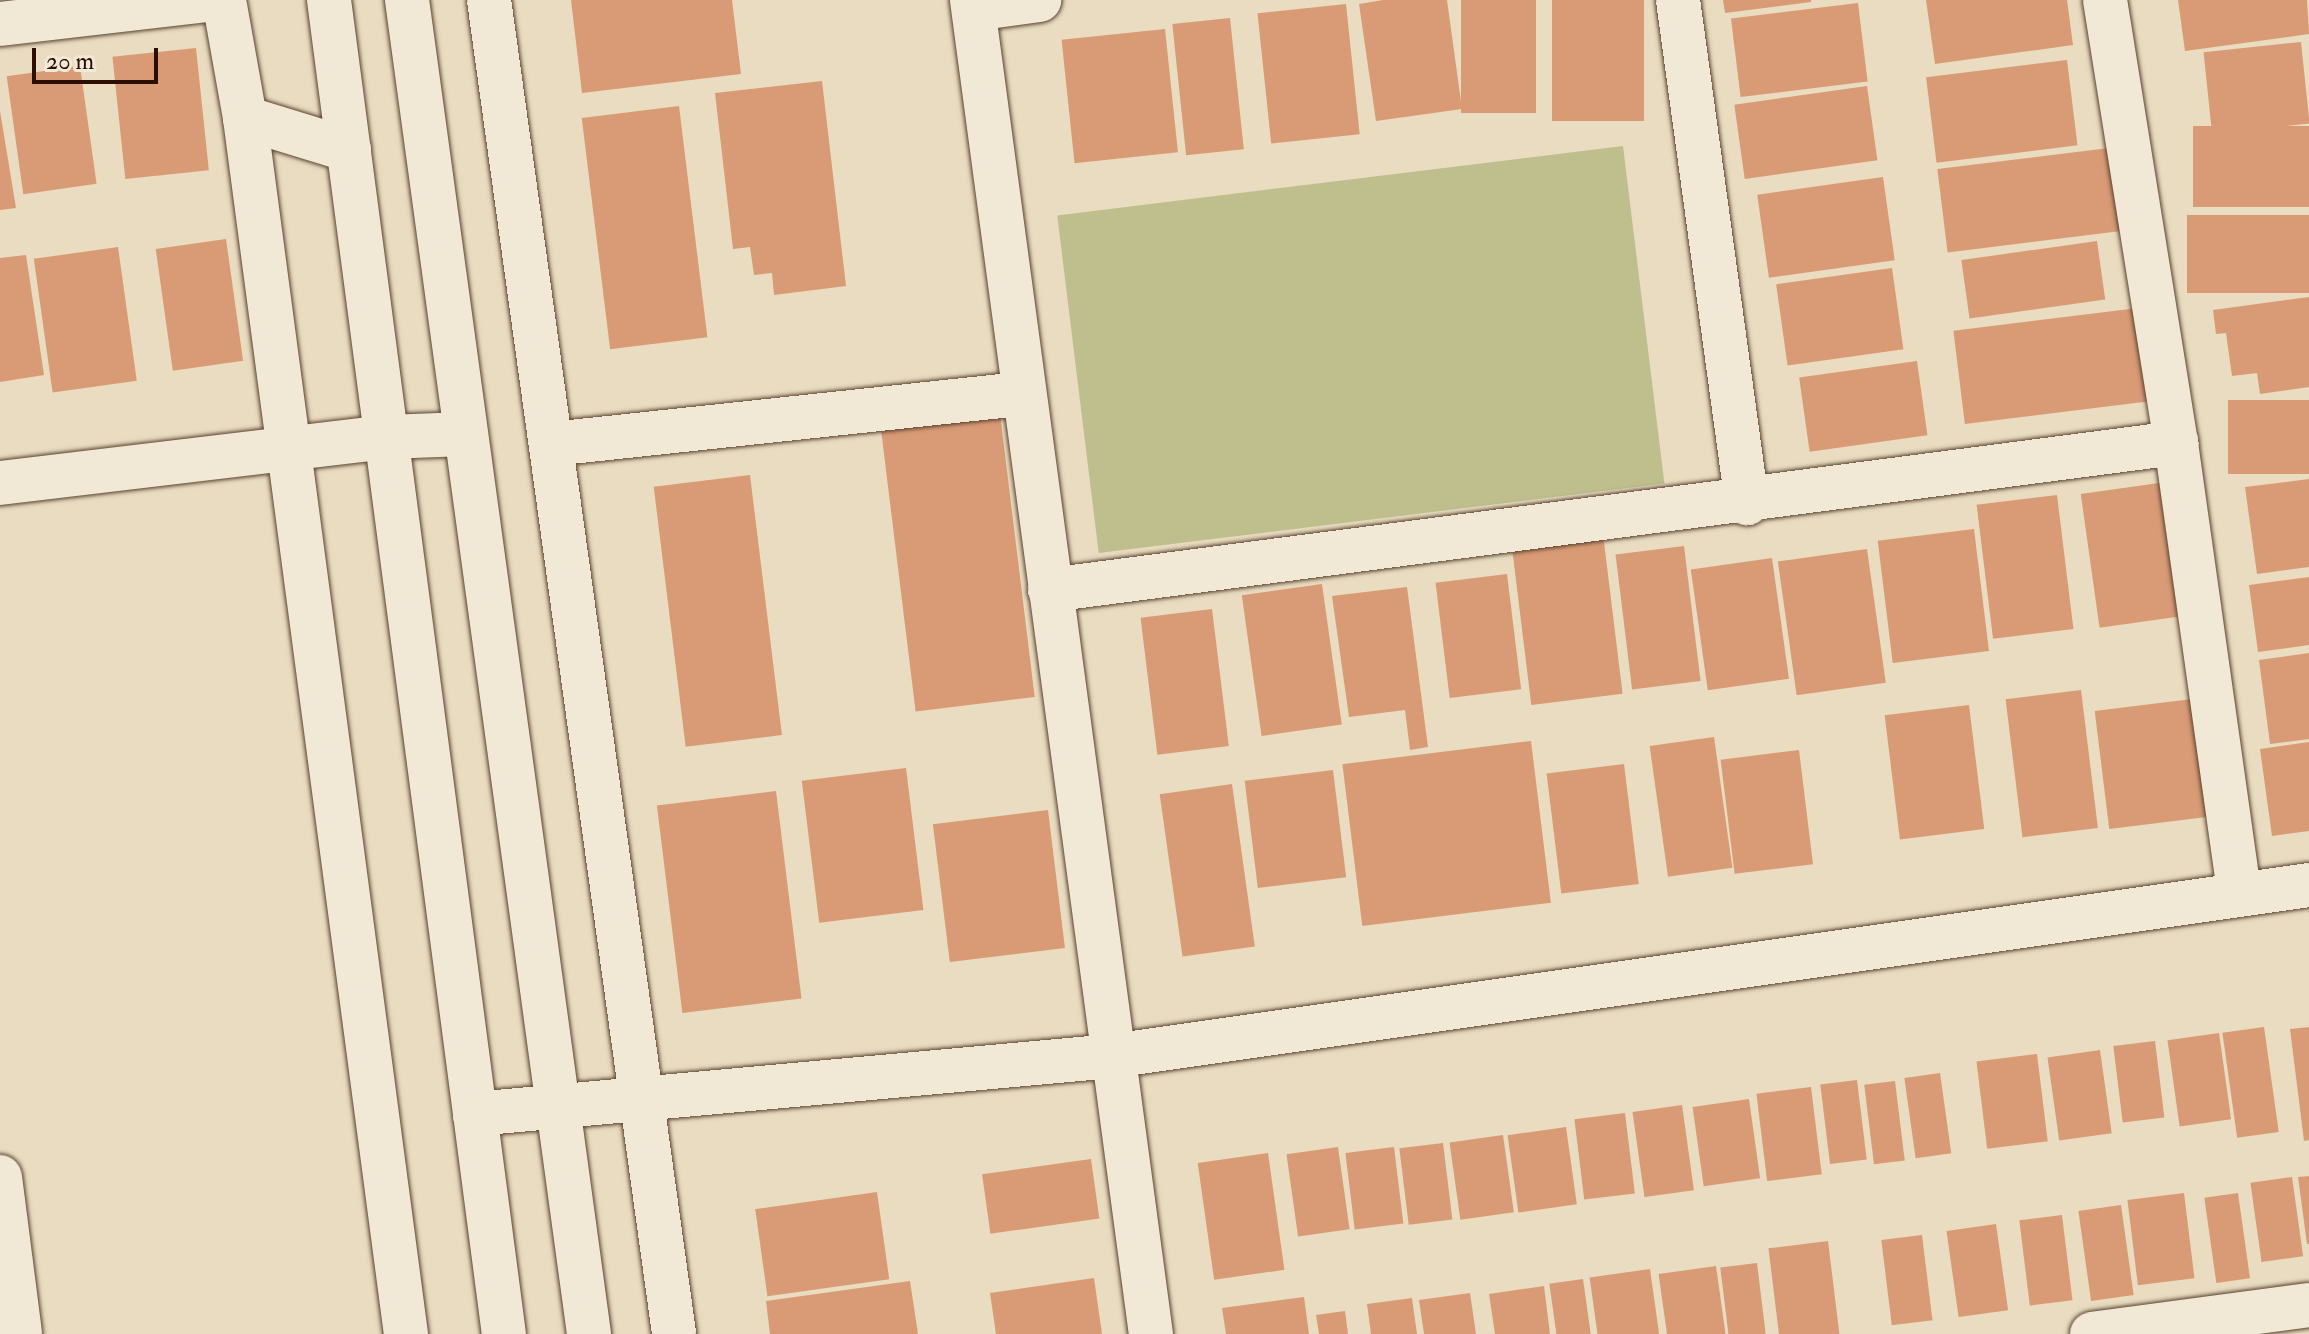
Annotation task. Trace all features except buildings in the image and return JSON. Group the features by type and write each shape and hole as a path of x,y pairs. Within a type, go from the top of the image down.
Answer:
{"street":[{"path":"0,24 208,0"},
{"path":"224,0 245,118 406,1334"},
{"path":"329,0 504,1334"},
{"path":"407,0 589,1334"},
{"path":"489,0 644,1097 674,1334"},
{"path":"1039,0 973,5 1151,1334"},
{"path":"1678,0 1747,503"},
{"path":"2105,0 2176,443 2239,894"},
{"path":"245,118 349,150"},
{"path":"552,444 1023,394"},
{"path":"0,483 288,447 387,437 465,434"},
{"path":"1050,590 1747,503 2176,443"},
{"path":"475,1114 1112,1056 2309,885"},
{"path":"0,1177 20,1334"},
{"path":"2113,1333 2309,1305"}],"shaded area":[{"path":"1623,146 1664,483 1099,553 1057,215"}]}
